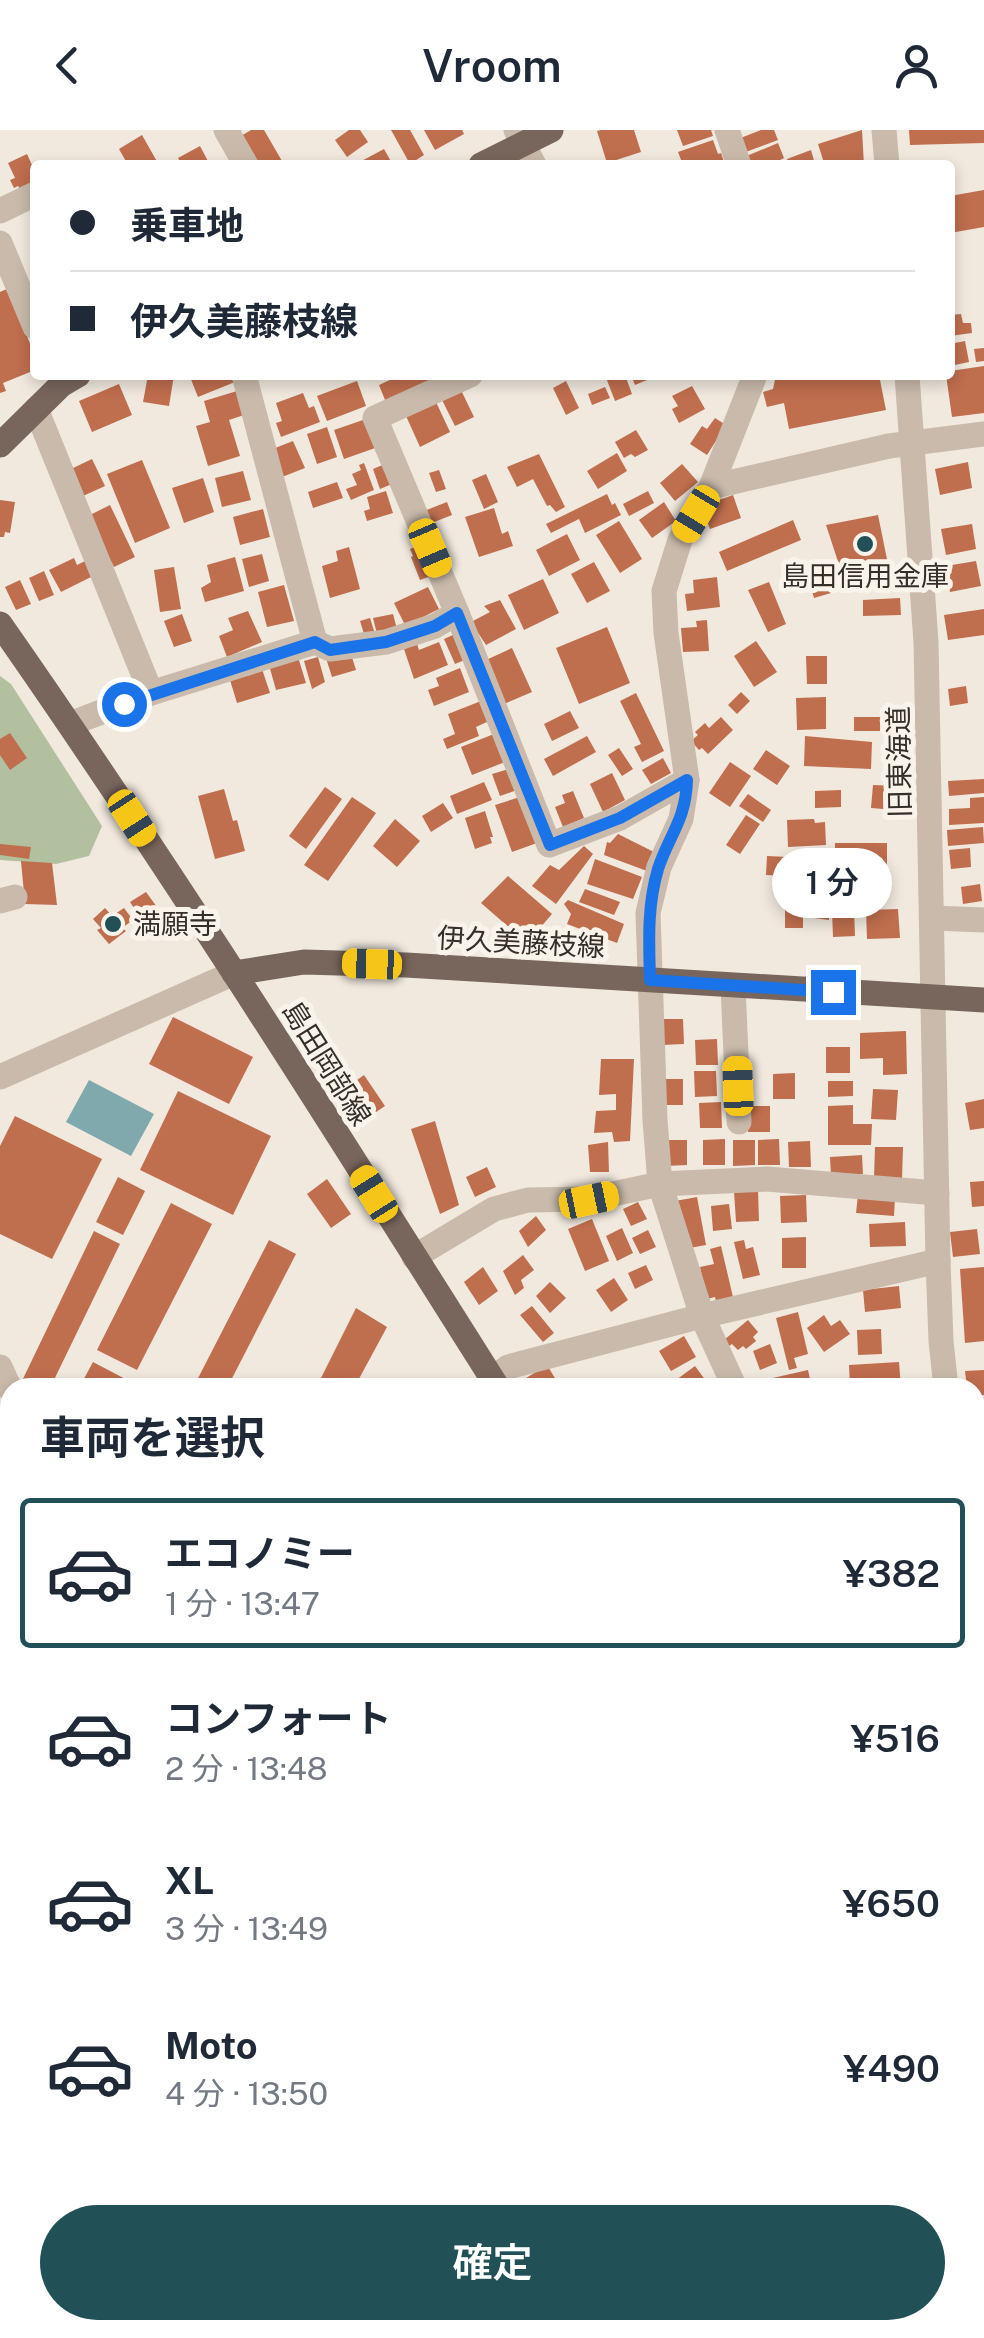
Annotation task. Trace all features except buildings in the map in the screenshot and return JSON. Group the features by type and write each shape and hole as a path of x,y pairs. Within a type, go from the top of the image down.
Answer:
{"main road":[{"path":"492,160 551,130"},
{"path":"0,445 63,380"},
{"path":"0,624 234,973"},
{"name":"伊久美藤枝線","path":"234,973 304,962 406,965 984,1000"},
{"name":"島田岡部線","path":"234,973 493,1378"}],"street":[{"path":"226,130 243,160"},
{"path":"727,130 737,160"},
{"path":"884,130 887,160"},
{"path":"0,211 30,196"},
{"path":"0,244 30,315"},
{"path":"245,380 315,642"},
{"path":"459,380 375,418 550,845 620,818 687,780"},
{"path":"730,1378 702,1316 660,1184 648,913 659,866 681,820 687,780 666,633 664,591 680,540 711,487 754,380"},
{"name":"旧東海道","path":"908,380 926,642 938,1261 945,1378"},
{"path":"36,409 151,693"},
{"path":"711,487 890,446 984,434"},
{"path":"70,724 151,693 315,642 330,650 386,642 435,626 457,613"},
{"path":"932,918 984,920"},
{"path":"2,1072 234,973"},
{"path":"733,986 739,1122"},
{"path":"414,1257 494,1209 528,1200 589,1200 660,1184 767,1179 937,1193"},
{"path":"500,1378 508,1367 702,1316 938,1261"}],"green space":[{"path":"0,676 11,684 102,826 89,856 56,864 0,860"}],"water":[{"path":"89,1080 154,1114 131,1156 66,1122"}],"place":[{"name":"島田信用金庫","path":"865,544"},
{"name":"満願寺","path":"113,924"}],"route":[{"path":"124,704 315,642 330,650 386,642 435,626 457,613 550,845 620,818 687,780 681,820 659,866 648,913 650,980 833,992"}]}
